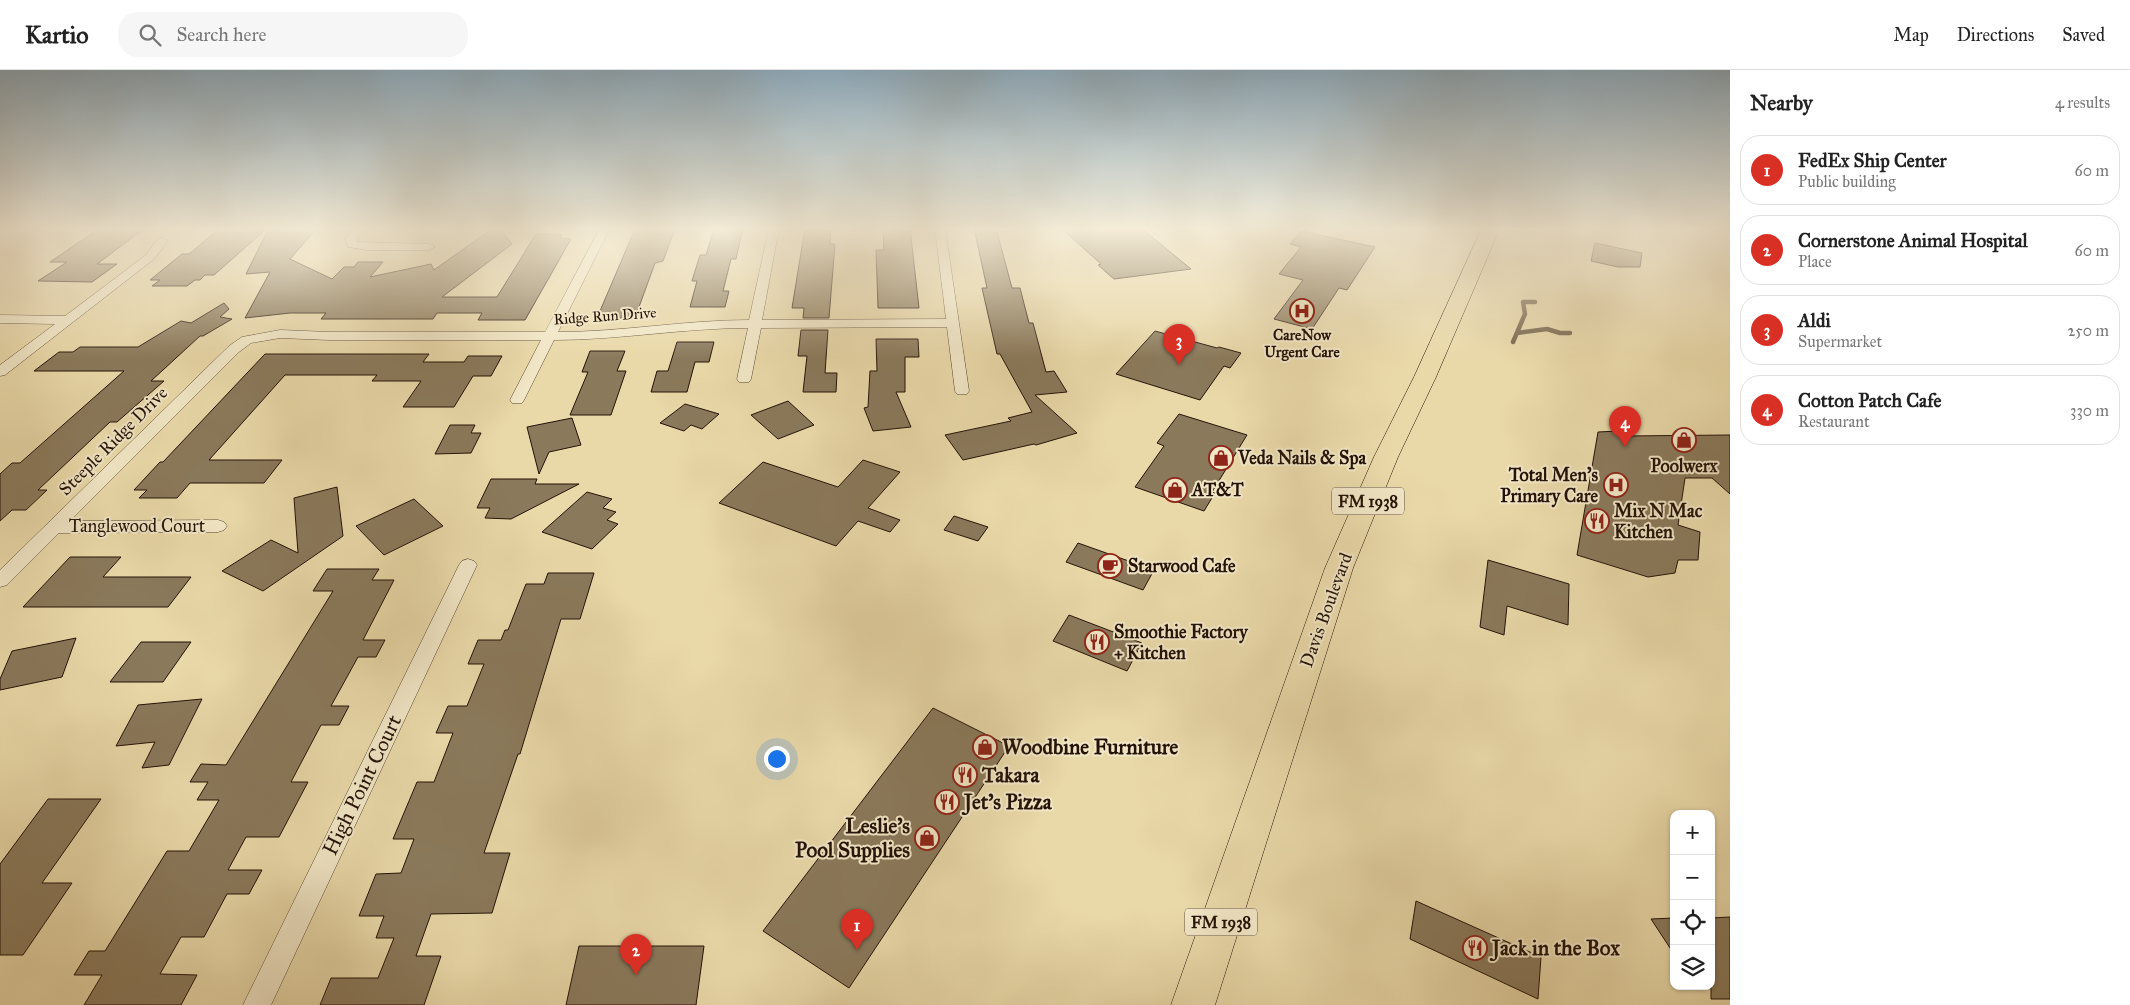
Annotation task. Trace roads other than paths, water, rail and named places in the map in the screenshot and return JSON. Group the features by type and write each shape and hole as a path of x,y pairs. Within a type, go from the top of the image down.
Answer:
{"main road":[{"name":"Davis Boulevard","path":"1194,1005 1339,568 1386,457 1425,377 1472,272"}],"street":[{"path":"0,372 131,272"},
{"path":"517,400 582,272"},
{"path":"744,378 766,272"},
{"path":"946,272 962,392"},
{"path":"0,319 69,320"},
{"name":"Ridge Run Drive","path":"259,336 280,334 329,336 549,336 613,334 696,325 756,323 953,323"},
{"name":"Steeple Ridge Drive","path":"0,582 234,348 247,340 259,336"},
{"name":"Tanglewood Court","path":"57,526 218,526"},
{"name":"High Point Court","path":"257,1005 468,565"}],"waterway":[{"path":"1513,342 1525,314 1523,302 1535,302"},
{"path":"1517,333 1547,329 1560,333 1570,333"}],"place":[{"name":"CareNow Urgent Care","path":"1302,311"},
{"name":"Aldi","path":"1179,365"},
{"name":"Poolwerx","path":"1684,440"},
{"name":"Cotton Patch Cafe","path":"1625,447"},
{"name":"Veda Nails & Spa","path":"1221,458"},
{"name":"Total Men's Primary Care","path":"1616,485"},
{"name":"AT&T","path":"1175,490"},
{"name":"Mix N Mac Kitchen","path":"1597,521"},
{"name":"Starwood Cafe","path":"1110,566"},
{"name":"Smoothie Factory + Kitchen","path":"1097,642"},
{"name":"Woodbine Furniture","path":"985,747"},
{"name":"Takara","path":"965,775"},
{"name":"Jet's Pizza","path":"947,802"},
{"name":"Leslie's Pool Supplies","path":"927,838"},
{"name":"Jack in the Box","path":"1475,948"},
{"name":"FedEx Ship Center","path":"857,950"},
{"name":"Cornerstone Animal Hospital","path":"636,975"}]}
